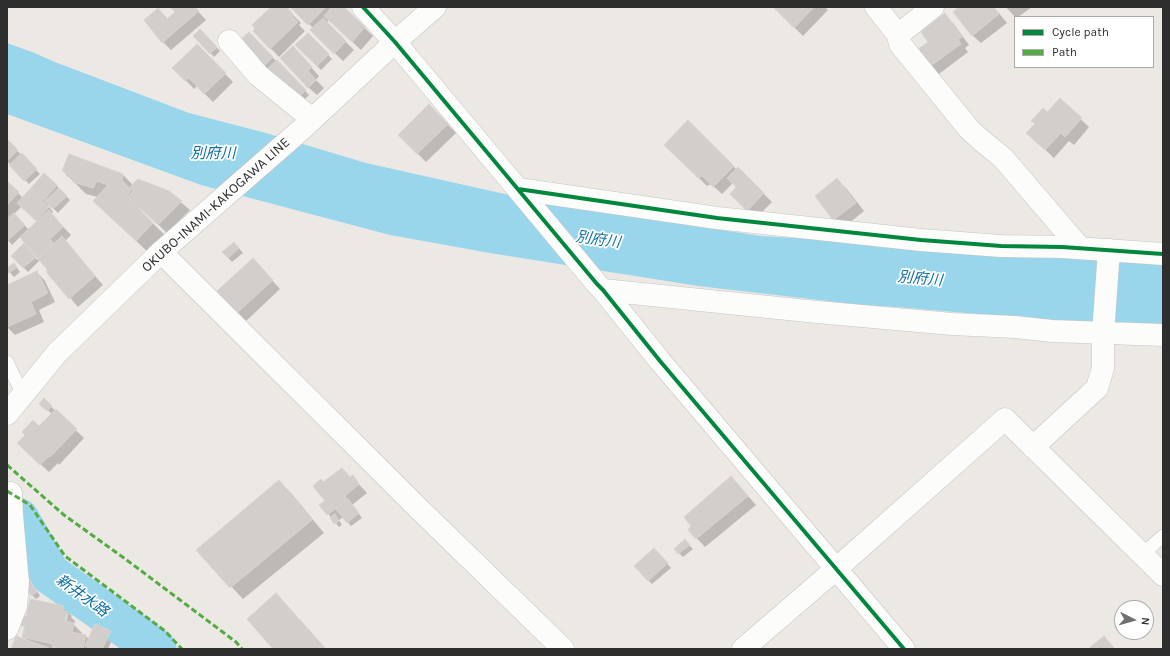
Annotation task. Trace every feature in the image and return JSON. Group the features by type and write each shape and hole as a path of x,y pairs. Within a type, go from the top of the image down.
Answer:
{"street":[{"path":"363,7 395,42 660,361 904,649"},
{"name":"OKUBO-INAMI-KAKOGAWA LINE","path":"7,414 57,353 161,252 307,124 434,7"},
{"path":"876,7 898,35 900,44 969,129 1003,158 1080,248"},
{"path":"898,35 933,7"},
{"path":"229,41 258,75 307,124"},
{"path":"521,194 717,218 922,240 1001,246 1080,248 1163,254"},
{"path":"1033,447 1097,388 1103,368 1103,334 1109,250"},
{"path":"161,252 414,504 563,649"},
{"path":"600,288 817,312 952,324 1103,334 1163,335"},
{"path":"743,649 836,569 1005,419 1163,575"},
{"path":"7,629 16,606 18,582 11,492"}],"lane":[{"path":"7,362 23,395"},
{"path":"1142,554 1163,536"}],"water":[{"name":"別府川","path":"7,43 189,113 266,133 366,163 545,203 761,236 830,240 883,247 964,250 1163,262 1163,328 1141,328 862,305 698,286 490,253 390,235 201,185 7,114"}],"building":[{"path":"170,7 195,7 199,11 162,43 144,20 158,8 167,19 175,12"},
{"path":"271,7 287,7 293,14 292,16 298,22 270,49 253,31 255,29 252,25"},
{"path":"290,7 326,7 308,25"},
{"path":"332,7 344,7 365,27 352,42 324,16"},
{"path":"773,7 814,7 794,28"},
{"path":"959,7 994,7 999,14 972,36 953,12"},
{"path":"945,13 962,37 958,39 961,44 929,67 917,50 928,42 921,32"},
{"path":"323,18 346,41 334,54 310,30"},
{"path":"200,29 217,47 210,54 193,36"},
{"path":"249,32 273,57 262,68 238,42"},
{"path":"308,33 329,54 317,66 295,45"},
{"path":"197,44 226,73 204,94 189,78 185,81 172,68"},
{"path":"293,46 312,67 308,71 316,80 308,88 280,58"},
{"path":"277,60 306,90 296,100 267,69"},
{"path":"1060,98 1082,118 1065,137 1061,133 1045,150 1026,133 1035,124 1031,121 1043,108 1047,112"},
{"path":"429,104 448,124 417,154 398,135"},
{"path":"688,120 734,166 713,187 702,176 698,178 664,145"},
{"path":"7,139 18,150 7,161"},
{"path":"22,153 37,169 24,181 9,165"},
{"path":"69,154 123,174 122,180 131,190 127,196 153,223 136,241 93,201 108,185 97,181 93,188 73,182 73,178 66,176 67,173 62,171"},
{"path":"738,167 764,193 747,211 730,194 736,187 727,178"},
{"path":"44,173 57,185 44,200 31,188"},
{"path":"837,178 856,203 833,220 815,196"},
{"path":"138,179 169,191 182,201 158,225 128,197 133,191 130,187"},
{"path":"7,181 19,192 7,205"},
{"path":"31,188 49,207 36,221 17,203"},
{"path":"59,188 67,196 53,209 45,201"},
{"path":"49,210 63,227 50,239 54,244 38,259 20,237"},
{"path":"14,213 25,225 7,241 7,219"},
{"path":"62,236 95,276 69,299 47,273 47,269 38,259"},
{"path":"234,242 239,248 228,258 222,252"},
{"path":"24,243 36,257 23,268 11,256"},
{"path":"253,258 273,280 237,313 217,291"},
{"path":"14,263 17,267 9,273 7,268"},
{"path":"37,271 48,293 31,302 36,314 7,327 7,285"},
{"path":"44,398 52,406 47,411 39,404"},
{"path":"56,409 77,429 50,457 49,456 40,465 17,443 25,435 22,432 33,420 39,426"},
{"path":"342,468 350,477 353,475 359,484 345,496 347,500 327,515 319,505 325,501 313,486 321,479 323,482"},
{"path":"731,476 748,496 696,539 688,530 691,526 684,517"},
{"path":"279,480 312,520 230,588 196,550"},
{"path":"348,499 359,513 347,523 336,509"},
{"path":"335,514 339,521 334,524 330,517"},
{"path":"685,539 690,545 678,554 674,549"},
{"path":"654,548 668,563 648,581 634,566"},
{"path":"29,578 37,592 31,596 23,581"},
{"path":"276,593 326,649 273,649 247,619"},
{"path":"30,599 64,606 63,611 67,612 65,621 74,623 72,632 86,635 83,649 59,649 52,647 53,644 22,637 25,626 20,625 22,616 26,617"},
{"path":"95,624 111,631 102,649 91,649 85,646"},
{"path":"16,636 49,648 49,649 11,649"},
{"path":"1104,636 1115,649 1088,649"}],"waterway":[{"name":"新井水路","path":"7,513 19,519 50,574 156,649"}],"marked path":[{"path":"7,465 64,515 236,642 242,649"},
{"path":"7,491 30,505 65,556 165,631 182,649"}],"cycle path":[{"path":"363,7 395,42 603,290 660,361 904,649"},
{"path":"518,189 717,218 921,240 1001,246 1062,247 1163,254"}]}
